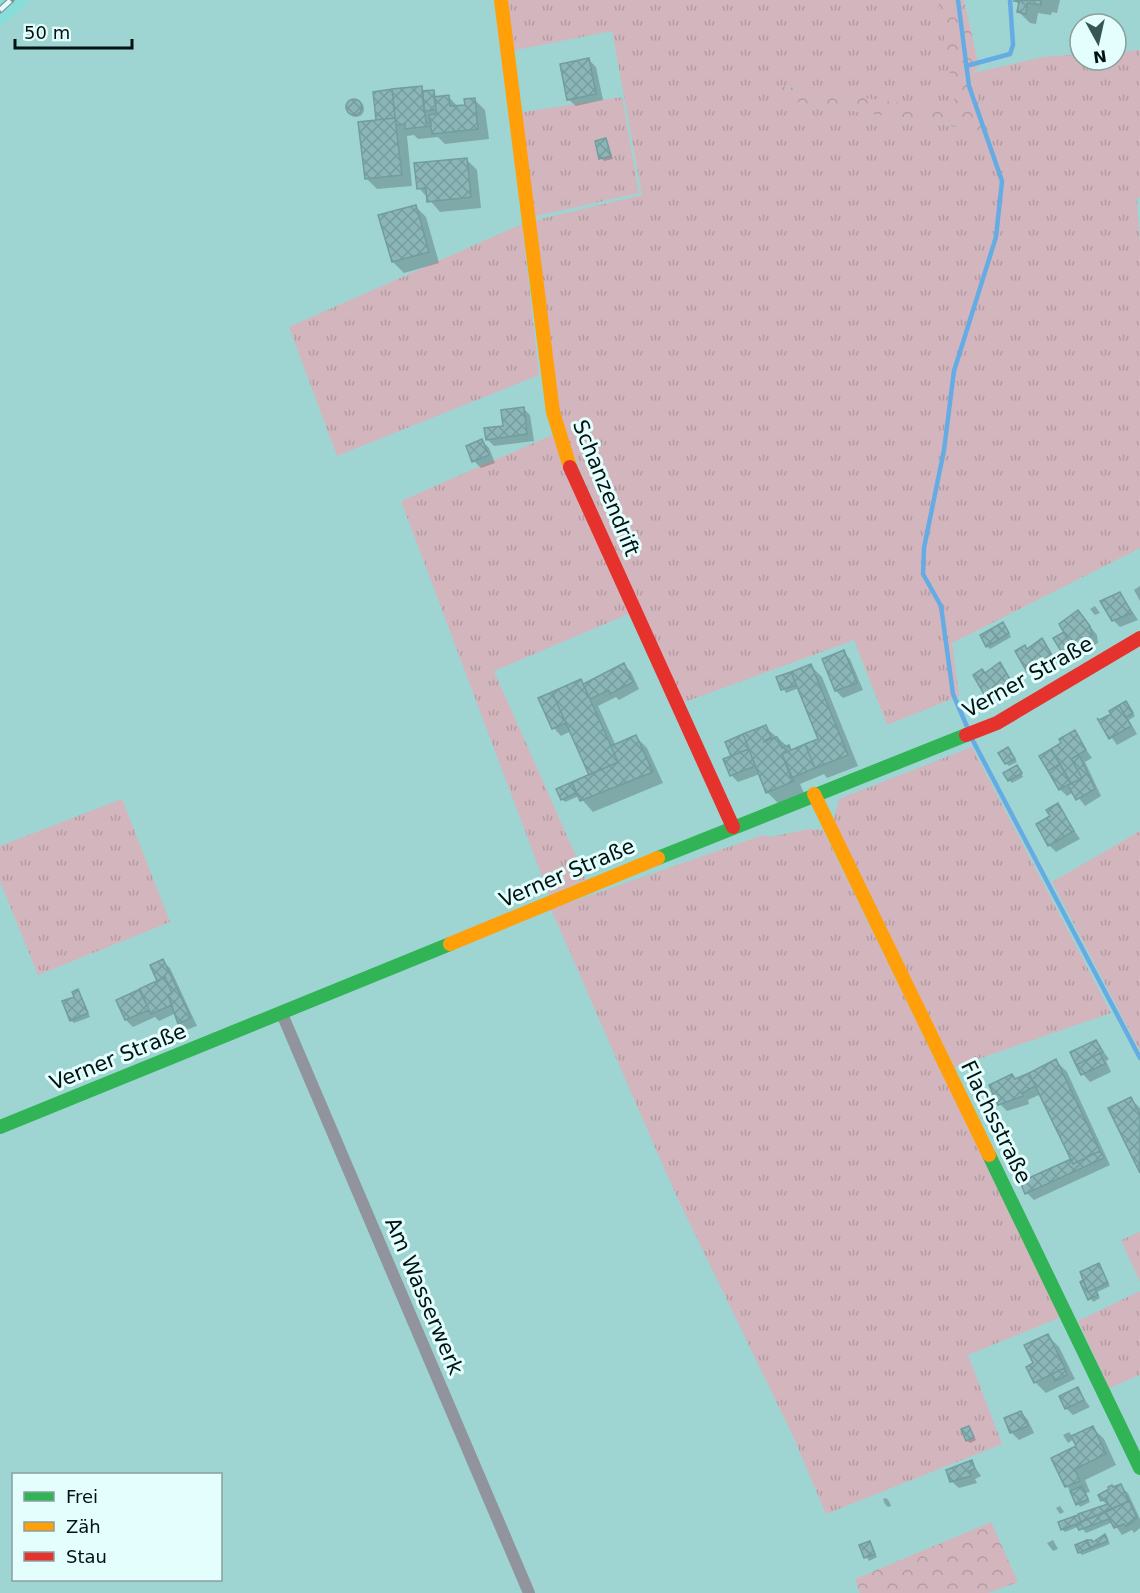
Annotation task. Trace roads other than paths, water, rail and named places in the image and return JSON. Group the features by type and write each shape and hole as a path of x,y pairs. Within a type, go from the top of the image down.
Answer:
{"street":[{"name":"Schanzendrift","path":"501,0 531,251 557,427 571,468 733,827"},
{"name":"Verner Straße","path":"0,1127 282,1014 814,794 997,723 1140,638"},
{"name":"Flachsstraße","path":"814,794 1140,1468"},
{"name":"Am Wasserwerk","path":"282,1014 530,1593"}],"waterway":[{"path":"958,0 969,86 1002,181 996,237 954,371 944,450 924,548 923,574 941,606 953,694 968,729"},
{"path":"966,66 1010,54 1013,45 1010,0"},
{"path":"971,737 1140,1058"}],"railway":[{"path":"0,10 11,0"}]}
